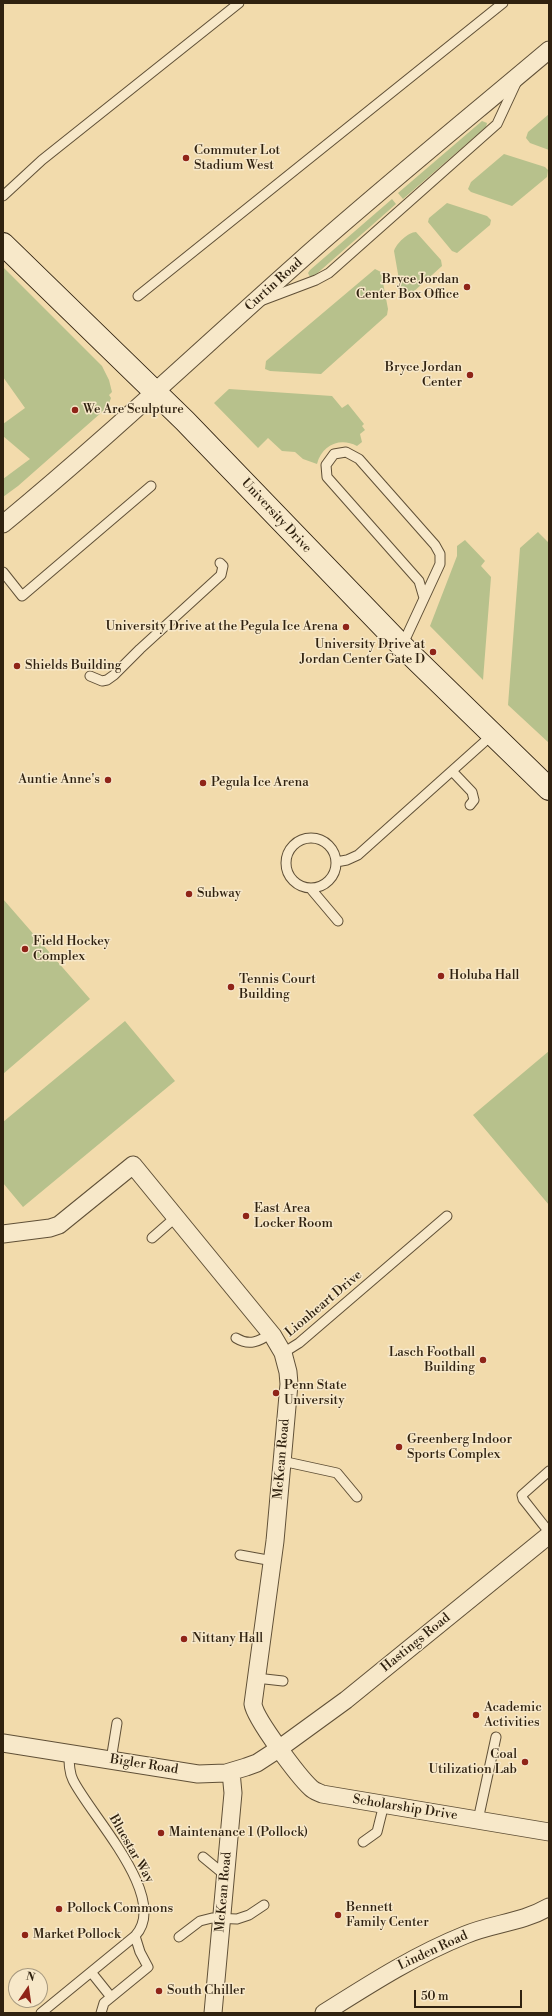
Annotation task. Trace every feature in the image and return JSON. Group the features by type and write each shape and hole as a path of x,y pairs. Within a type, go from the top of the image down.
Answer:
{"main road":[{"name":"University Drive","path":"3,244 213,450 402,646 549,789"}],"street":[{"name":"Curtin Road","path":"3,524 155,392 300,260 549,50"},
{"name":"McKean Road","path":"3,1234 50,1228 59,1225 133,1165 271,1333 283,1353 288,1372 289,1384 272,1561 253,1708 263,1726 280,1748"},
{"name":"Hastings Road","path":"280,1748 346,1700 549,1533"},
{"name":"Bigler Road","path":"3,1742 198,1774 231,1772 252,1765 280,1748"},
{"name":"Scholarship Drive","path":"280,1748 306,1783 316,1791 326,1795 549,1832"},
{"name":"McKean Road","path":"212,2011 233,1793 231,1772"},
{"name":"Linden Road","path":"324,2013 415,1957 468,1934 521,1920 549,1907"}],"lane":[{"path":"3,196 42,160 239,3"},
{"path":"138,296 503,3"},
{"path":"254,303 316,280 329,273 497,124 520,75"},
{"path":"402,646 440,564 440,554 438,548 359,459 346,452 334,454 328,461 325,469 329,480 419,581 424,598"},
{"path":"3,572 22,596 151,486"},
{"path":"90,676 102,681 107,680 114,675 140,649 221,575 223,566 220,563"},
{"path":"336,862 347,860 358,855 492,735"},
{"path":"452,771 472,792 474,800 470,805"},
{"path":"310,838 319,840 328,845 333,852 336,862 335,871 330,880 322,886 311,889 301,887 293,882 288,874 286,859 292,846 300,840 310,838"},
{"path":"311,889 338,921"},
{"path":"152,1238 176,1216"},
{"name":"Lionheart Drive","path":"283,1353 299,1343 448,1216"},
{"path":"236,1338 243,1343 252,1343 262,1340 271,1333"},
{"path":"282,1461 336,1473 357,1497"},
{"path":"549,1471 522,1495 523,1499 549,1533"},
{"path":"240,1555 272,1561"},
{"path":"256,1678 283,1681"},
{"path":"111,1760 117,1723"},
{"path":"478,1820 496,1737"},
{"name":"Bluestar Way","path":"41,2013 135,1936 139,1932 144,1915 141,1892 121,1854 73,1780 69,1754"},
{"path":"363,1842 377,1832 384,1804"},
{"path":"203,1857 226,1876"},
{"path":"179,1937 200,1922 212,1918 242,1917 264,1905"},
{"path":"101,2013 104,2003 148,1967 140,1952 135,1936"},
{"path":"90,1972 111,1997"}],"green space":[{"path":"549,114 549,150 530,143 526,138 528,132"},
{"path":"482,121 487,123 486,127 403,199 398,193"},
{"path":"504,154 545,167 548,170 547,177 512,206 471,192 468,189 471,182"},
{"path":"392,199 396,204 313,277 310,277 308,273 310,270"},
{"path":"447,203 487,216 491,220 490,225 457,253 452,251 428,222 429,218"},
{"path":"416,232 441,260 442,266 412,293 407,295 401,291 394,251 403,239 409,234"},
{"path":"3,267 102,366 109,380 112,392 109,395 111,398 108,406 102,412 18,486 3,497 3,479 30,459 3,436 3,424 25,408 3,377"},
{"path":"375,269 381,272 388,309 387,315 321,374 270,371 265,369 266,361"},
{"path":"229,389 332,396 342,408 348,404 364,424 362,426 365,430 360,434 362,442 357,446 344,442 332,444 319,457 317,464 303,459 295,452 282,451 268,438 258,448 214,403"},
{"path":"538,532 549,543 549,743 508,705 520,548"},
{"path":"465,540 485,561 481,566 491,577 483,680 430,626 457,556 457,546"},
{"name":"Field Hockey Complex","path":"3,899 90,999 3,1074"},
{"path":"125,1021 175,1081 23,1207 3,1183 3,1122"},
{"path":"549,1051 549,1205 473,1115"}],"place":[{"name":"Commuter Lot Stadium West","path":"186,158"},
{"name":"Bryce Jordan Center Box Office","path":"467,287"},
{"name":"Bryce Jordan Center","path":"470,375"},
{"name":"We Are Sculpture","path":"75,410"},
{"name":"University Drive at the Pegula Ice Arena","path":"346,627"},
{"name":"University Drive at Jordan Center Gate D","path":"433,652"},
{"name":"Shields Building","path":"17,666"},
{"name":"Auntie Anne's","path":"108,780"},
{"name":"Pegula Ice Arena","path":"203,783"},
{"name":"Subway","path":"189,894"},
{"name":"Field Hockey Complex","path":"25,949"},
{"name":"Holuba Hall","path":"441,976"},
{"name":"Tennis Court Building","path":"231,987"},
{"name":"East Area Locker Room","path":"246,1216"},
{"name":"Lasch Football Building","path":"483,1360"},
{"name":"Penn State University","path":"276,1393"},
{"name":"Greenberg Indoor Sports Complex","path":"399,1447"},
{"name":"Nittany Hall","path":"184,1639"},
{"name":"Academic Activities","path":"476,1715"},
{"name":"Coal Utilization Lab","path":"525,1762"},
{"name":"Maintenance 1 (Pollock)","path":"161,1833"},
{"name":"Pollock Commons","path":"59,1909"},
{"name":"Bennett Family Center","path":"338,1915"},
{"name":"Market Pollock","path":"25,1935"},
{"name":"South Chiller","path":"159,1991"}]}
